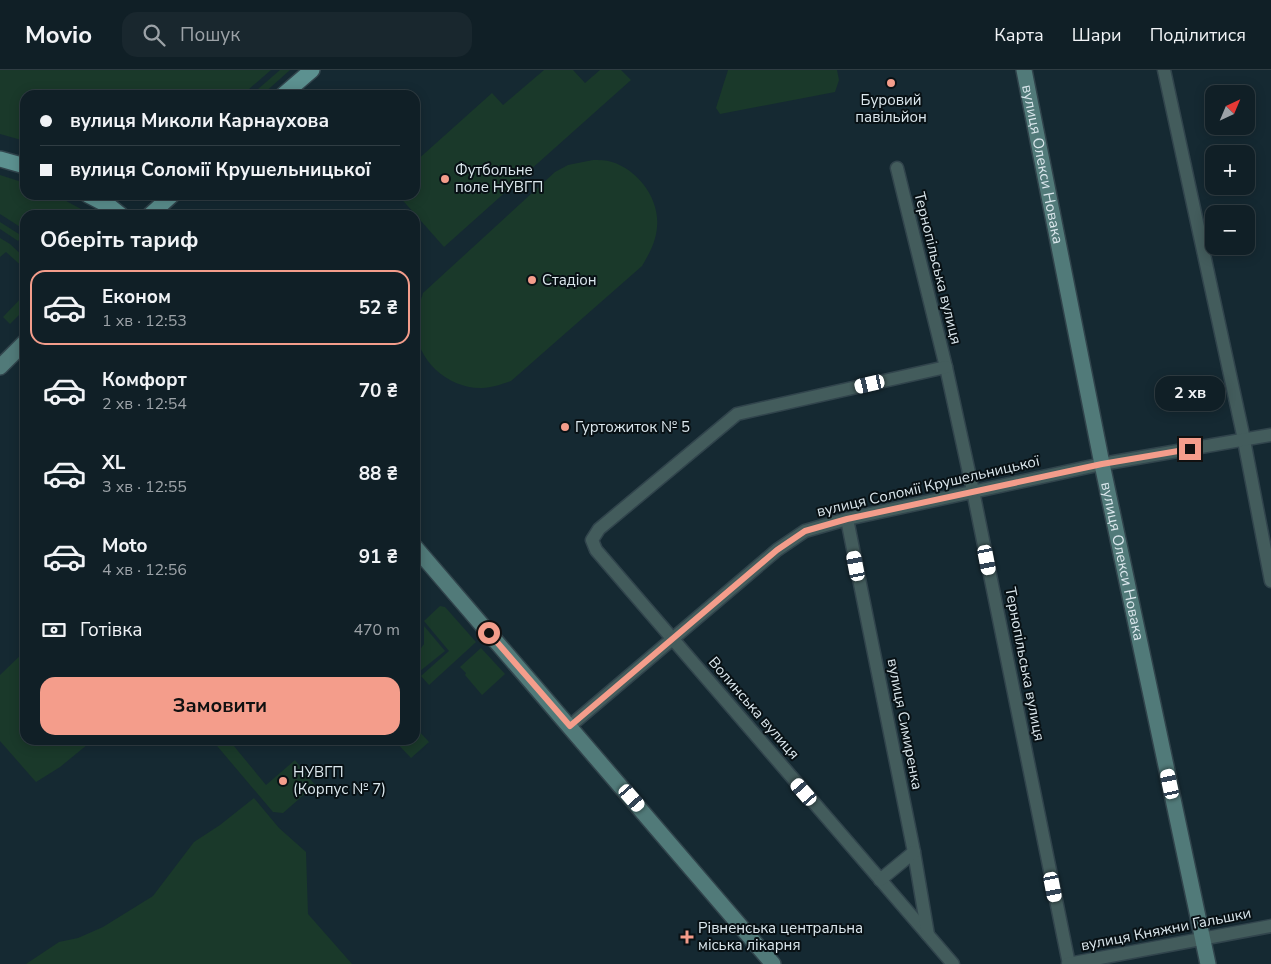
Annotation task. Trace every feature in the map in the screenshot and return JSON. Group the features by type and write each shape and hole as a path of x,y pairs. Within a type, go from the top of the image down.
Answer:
{"main road":[{"path":"289,90 312,70"},
{"name":"вулиця Олекси Новака","path":"1024,70 1102,464 1208,964"},
{"path":"0,159 20,165"},
{"path":"98,200 115,210"},
{"path":"156,210 166,200"},
{"path":"0,367 20,347"},
{"path":"420,553 773,964"}],"street":[{"path":"1164,70 1244,440 1271,581"},
{"name":"Тернопільська вулиця","path":"897,168 946,367 973,490 1068,964"},
{"name":"Волинська вулиця","path":"946,367 738,414 599,529 592,540 596,550 953,964"},
{"name":"вулиця Соломії Крушельницької","path":"570,726 791,540 805,531 847,519 973,490 1102,464 1271,435"},
{"name":"вулиця Симиренка","path":"847,519 914,852 928,935"},
{"path":"880,880 914,852"},
{"name":"вулиця Княжни Гальшки","path":"1068,964 1271,926"}],"green space":[{"path":"0,70 271,70 248,90 20,90 20,140 0,134"},
{"path":"280,70 290,70 268,90 257,90"},
{"path":"544,70 573,70 585,83 600,70 621,70 631,80 444,247 420,220 420,210 411,210 402,200 420,200 420,158 492,93 503,105"},
{"path":"728,70 837,70 839,80 835,92 720,114 716,108"},
{"name":"Стадіон","path":"593,160 612,162 622,166 638,179 651,196 655,206 657,227 652,248 642,266 511,381 493,387 482,388 468,387 455,382 432,366 420,347 420,303 423,293 555,172 568,165"},
{"path":"0,175 20,181 20,200 64,200 81,209 20,210 20,227 0,214"},
{"path":"0,222 20,235 20,238 18,241 0,229"},
{"path":"0,238 20,253 20,265 6,252 0,257"},
{"path":"20,299 20,314 10,324 3,317"},
{"path":"440,606 445,607 476,642 429,685 421,676 449,651 424,621"},
{"path":"424,626 445,651 420,671 420,650 424,644"},
{"path":"481,648 505,674 482,695 460,667"},
{"path":"20,656 20,745 87,745 60,767 36,782 0,741 0,675"},
{"path":"420,732 429,742 411,758 399,745 420,745"},
{"path":"216,745 233,745 266,785 295,760 315,785 283,813 273,812"},
{"path":"254,798 279,828 306,852 308,914 352,964 26,964 59,942 78,938 103,927 153,896 194,842 220,825"}],"place":[{"name":"Буровий павільйон","path":"891,83"},
{"name":"Футбольне поле НУВГП","path":"445,179"},
{"name":"Стадіон","path":"532,280"},
{"name":"Гуртожиток № 5","path":"565,427"},
{"name":"НУВГП (Корпус № 7)","path":"283,781"},
{"name":"Рівненська центральна міська лікарня","path":"687,937"}],"route":[{"path":"489,633 570,726 777,550 805,531 822,525 973,490 1117,461 1190,449"}]}
